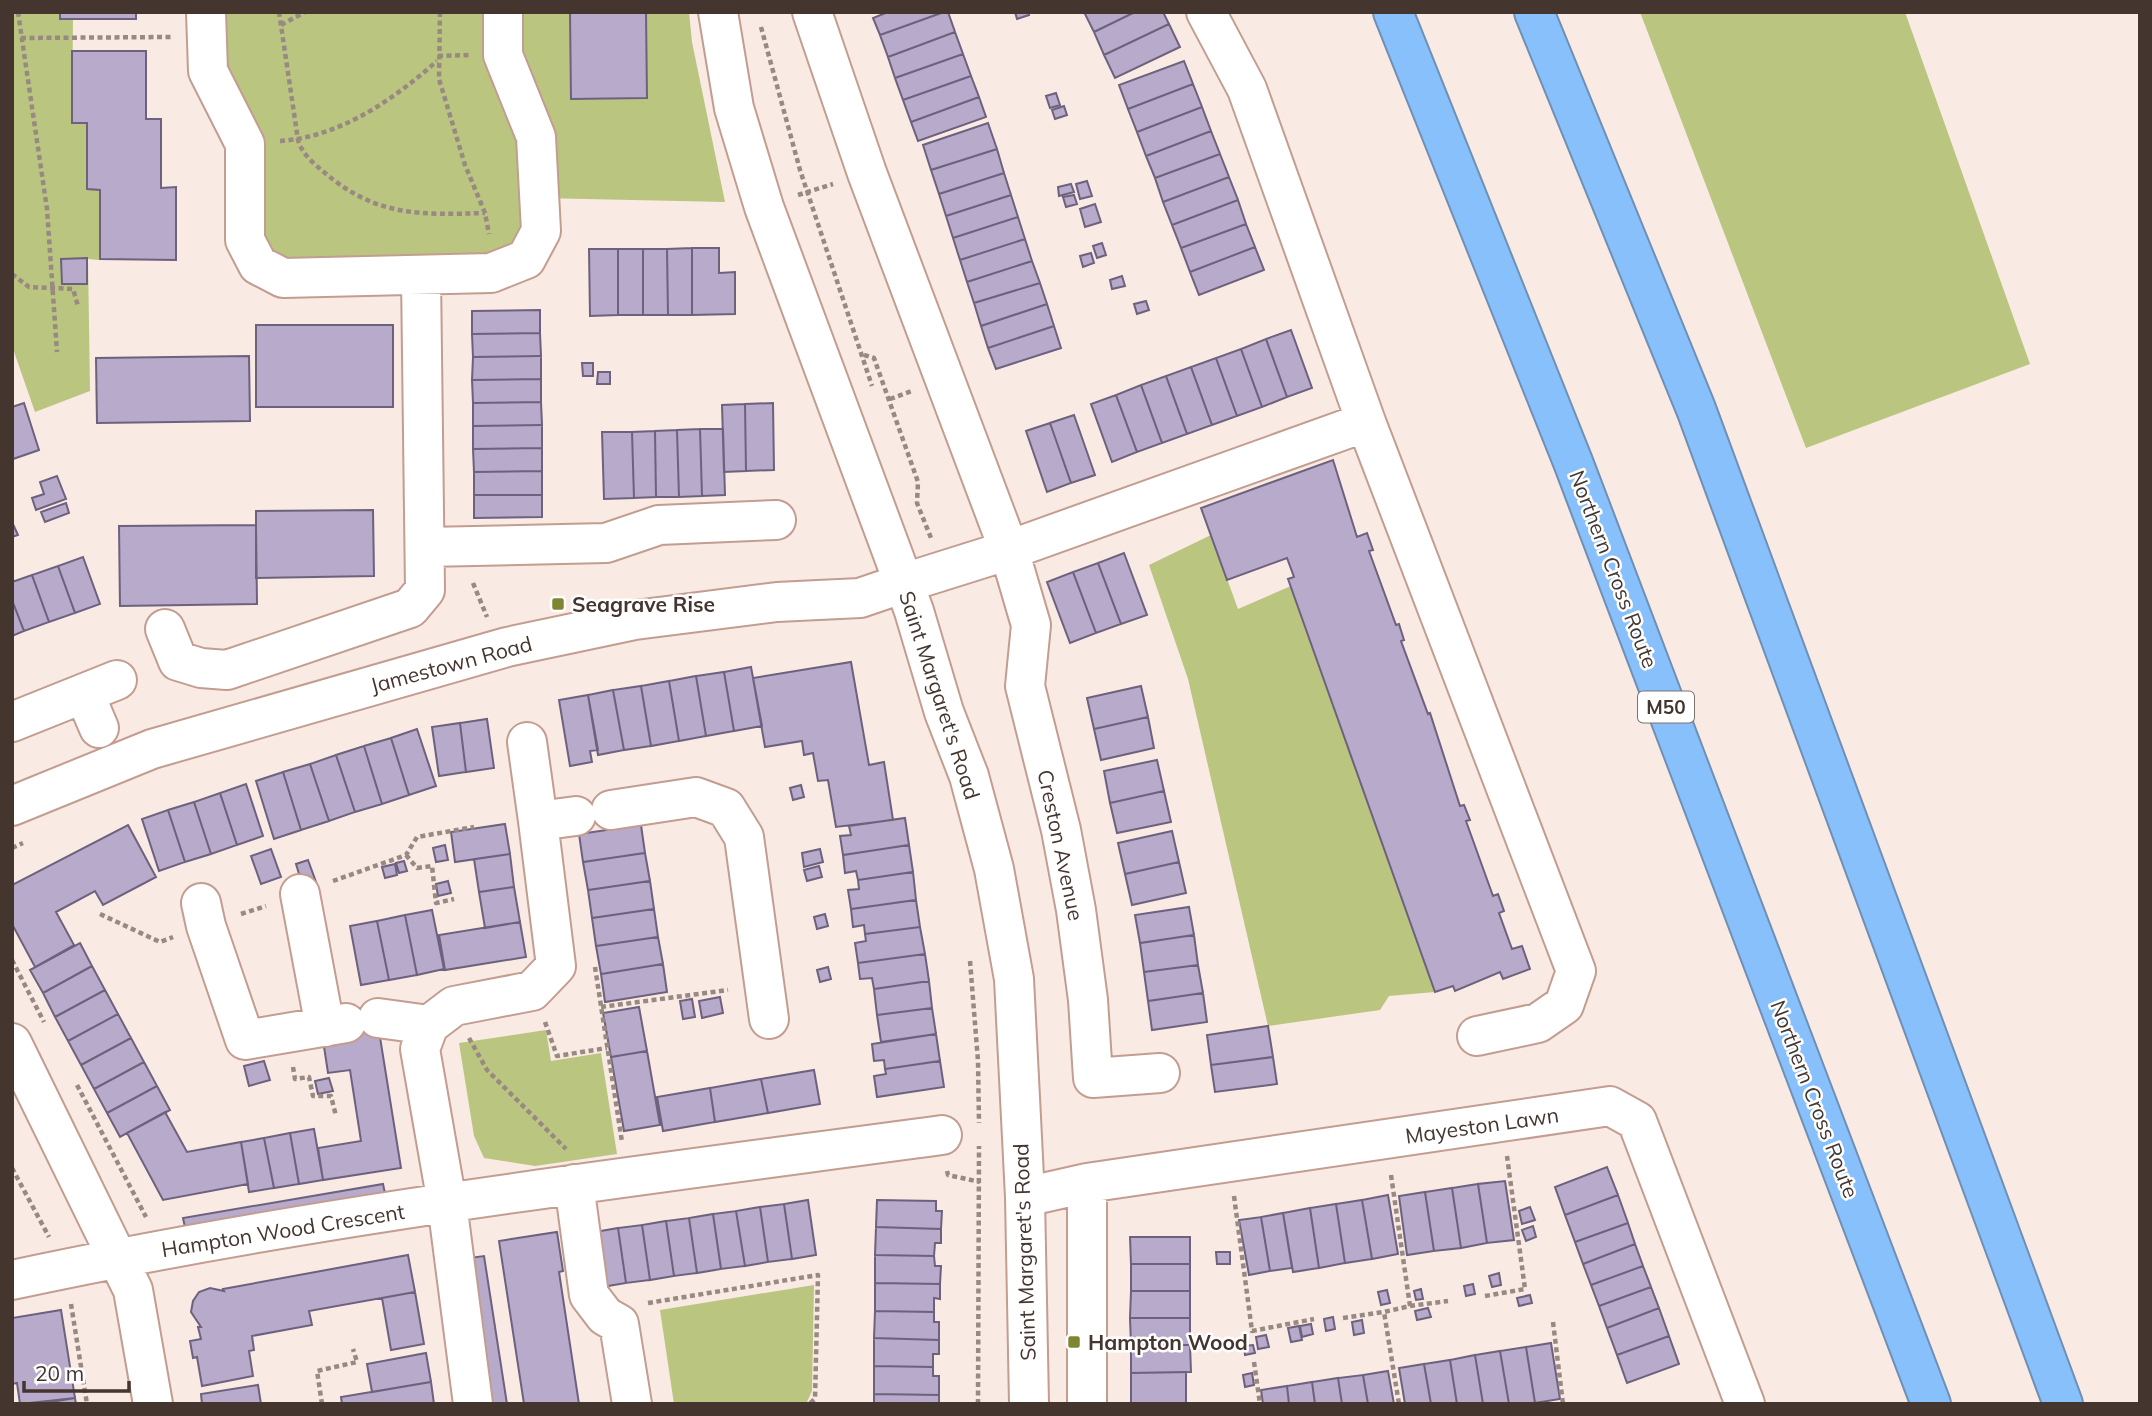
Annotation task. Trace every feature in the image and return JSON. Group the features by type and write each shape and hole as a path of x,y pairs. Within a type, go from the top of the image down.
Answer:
{"highway":[{"name":"Northern Cross Route","path":"1394,12 1573,462 1931,1404"},
{"path":"1534,12 1696,409 2063,1404"}],"street":[{"path":"206,25 208,71 245,144 245,240 258,265 283,278 491,273 526,259 541,232 536,137 503,55 503,12"},
{"name":"Saint Margaret's Road","path":"718,12 734,108 764,206 904,583 944,712 969,776 994,869 1014,979 1025,1197 1028,1404"},
{"path":"812,12 867,173 1009,550"},
{"path":"1206,12 1247,89 1366,422 1576,971 1564,1005 1538,1023 1477,1035"},
{"path":"165,629 178,661 201,668 227,670 410,608 425,590 421,275"},
{"name":"Jamestown Road","path":"12,806 152,750 507,647 635,620 777,601 860,598 1009,550 1366,422"},
{"path":"426,547 606,543 659,525 776,520"},
{"name":"Creston Avenue","path":"1009,550 1031,625 1025,686 1061,831 1076,910 1088,1000 1093,1079 1160,1073"},
{"path":"12,722 101,687 99,728"},
{"path":"201,903 206,926 245,1040 349,1023 441,1015 532,991 556,966 527,742"},
{"path":"538,821 696,797 726,808 744,836 767,1002"},
{"path":"300,894 349,1023"},
{"path":"441,1015 420,1049 447,1203 473,1404"},
{"path":"12,1043 119,1256 136,1297 153,1404"},
{"name":"Mayeston Lawn","path":"1025,1197 1087,1183 1503,1124 1610,1106 1637,1121 1745,1404"},
{"name":"Hampton Wood Crescent","path":"12,1280 119,1256 447,1203 942,1135"},
{"path":"1087,1183 1087,1404"},
{"path":"574,1184 589,1295 605,1316 619,1324 632,1404"}],"path":[{"path":"18,12 45,196 57,352"},
{"path":"279,12 298,140 301,149 322,171 348,192 372,204 399,212 485,213"},
{"path":"281,25 305,12"},
{"path":"440,12 439,79 449,116 485,213 491,273"},
{"path":"759,18 808,192 872,381"},
{"path":"12,21 20,25"},
{"path":"21,38 206,25"},
{"path":"245,144 298,140 340,127 359,117 438,60"},
{"path":"764,206 867,173"},
{"path":"12,274 29,287 73,289 78,306"},
{"path":"863,354 874,359 890,399 918,482 917,503 944,570"},
{"path":"468,546 475,593 507,647"},
{"path":"405,855 417,868 432,866 436,903 454,899"},
{"path":"968,952 978,1060 979,1128"},
{"path":"593,955 627,1177"},
{"path":"532,991 557,1056 607,1048"},
{"path":"601,1007 767,1002"},
{"path":"441,1015 467,1036 487,1070 566,1149 574,1184"},
{"path":"287,1033 295,1079 309,1077 313,1096 331,1096 336,1116"},
{"path":"1485,1296 1525,1289 1503,1124"},
{"path":"1385,1139 1410,1306"},
{"path":"978,1404 979,1141"},
{"path":"1229,1161 1252,1331 1314,1319"},
{"path":"619,1324 632,1306 818,1275 815,1399 809,1404"},
{"path":"1343,1318 1448,1301"},
{"path":"1384,1311 1399,1404"},
{"path":"1553,1322 1563,1404"},
{"path":"322,1404 317,1371 357,1362 354,1349"},
{"path":"1254,1362 1260,1404"}],"green space":[{"path":"12,12 60,12 60,19 73,19 72,123 87,123 87,189 100,190 99,260 88,259 90,391 35,412 12,346"},
{"path":"207,12 689,12 692,42 725,202 539,198 526,259 259,265"},
{"path":"1640,12 1905,12 2030,364 1806,448"},
{"path":"1211,535 1238,609 1291,586 1435,992 1389,996 1380,1010 1268,1026 1188,679 1149,565"},
{"path":"546,1030 551,1061 601,1053 617,1154 535,1166 484,1158 474,1136 459,1043"},
{"path":"814,1285 812,1391 806,1404 674,1404 660,1310"}],"building":[{"path":"60,12 136,12 136,19 60,19"},
{"path":"570,12 646,12 647,98 571,99"},
{"path":"888,12 944,12 880,35 873,18"},
{"path":"948,12 955,32 888,57 880,35"},
{"path":"1015,12 1028,12 1029,15 1017,19"},
{"path":"1084,12 1135,12 1094,32"},
{"path":"1135,12 1163,12 1169,24 1104,55 1094,32"},
{"path":"1169,24 1180,47 1115,78 1104,55"},
{"path":"955,32 963,54 895,78 888,57"},
{"path":"72,51 146,51 146,119 161,119 161,188 176,187 176,260 100,259 100,190 87,189 87,123 72,123"},
{"path":"963,54 971,76 903,100 895,78"},
{"path":"1184,61 1193,84 1128,109 1119,85"},
{"path":"971,76 979,97 911,122 903,100"},
{"path":"1193,84 1202,107 1137,132 1128,109"},
{"path":"1056,93 1060,105 1050,108 1046,96"},
{"path":"979,97 986,117 918,141 911,122"},
{"path":"1064,106 1067,115 1055,119 1052,110"},
{"path":"1202,107 1211,131 1146,156 1137,132"},
{"path":"988,123 997,149 931,170 923,145"},
{"path":"1211,131 1220,154 1155,178 1146,156"},
{"path":"997,149 1004,173 939,194 931,170"},
{"path":"1220,154 1229,177 1163,202 1155,178"},
{"path":"1004,173 1011,195 946,216 939,194"},
{"path":"1229,177 1238,200 1172,225 1163,202"},
{"path":"1087,181 1092,196 1080,199 1076,184"},
{"path":"1071,184 1074,192 1059,196 1058,187"},
{"path":"1011,195 1018,217 953,238 946,216"},
{"path":"1074,195 1077,204 1066,207 1063,197"},
{"path":"1238,200 1246,224 1181,248 1172,225"},
{"path":"1095,204 1101,222 1085,227 1080,209"},
{"path":"1018,217 1025,239 960,260 953,238"},
{"path":"1246,224 1255,247 1190,272 1181,248"},
{"path":"1025,239 1032,261 967,282 960,260"},
{"path":"1102,243 1106,255 1097,258 1093,246"},
{"path":"1255,247 1264,270 1199,295 1190,272"},
{"path":"692,248 719,248 719,273 735,272 735,314 692,315"},
{"path":"692,248 692,315 668,315 667,249"},
{"path":"589,249 618,249 618,315 590,316"},
{"path":"618,249 643,249 643,315 618,315"},
{"path":"643,249 667,249 668,315 643,315"},
{"path":"1091,253 1094,263 1083,267 1080,256"},
{"path":"87,258 87,284 62,284 61,259"},
{"path":"1032,261 1040,283 974,303 967,282"},
{"path":"1122,276 1125,286 1112,289 1110,280"},
{"path":"1040,283 1047,304 981,326 974,303"},
{"path":"1146,301 1149,310 1137,314 1134,304"},
{"path":"1047,304 1054,326 988,348 981,326"},
{"path":"540,310 540,333 472,334 472,311"},
{"path":"256,325 393,325 393,407 256,407"},
{"path":"1054,326 1061,348 996,369 988,348"},
{"path":"1291,330 1312,388 1287,397 1266,339"},
{"path":"540,333 541,356 473,357 472,334"},
{"path":"1266,339 1287,397 1262,407 1241,349"},
{"path":"1241,349 1262,407 1237,416 1216,358"},
{"path":"249,356 250,421 97,423 96,358"},
{"path":"541,356 541,379 472,380 473,357"},
{"path":"1216,358 1237,416 1212,425 1191,367"},
{"path":"582,363 593,363 593,376 583,376"},
{"path":"1191,367 1212,425 1187,434 1166,376"},
{"path":"598,372 610,372 610,384 597,384"},
{"path":"1166,376 1187,434 1162,443 1141,385"},
{"path":"541,379 541,402 473,403 472,380"},
{"path":"1141,385 1162,443 1137,452 1116,395"},
{"path":"1116,395 1137,452 1112,462 1091,404"},
{"path":"541,402 542,425 473,426 473,403"},
{"path":"24,403 39,450 13,459 12,407"},
{"path":"773,403 774,470 746,471 745,404"},
{"path":"745,404 746,471 724,472 722,405"},
{"path":"1074,415 1095,475 1071,483 1050,423"},
{"path":"1050,423 1071,483 1047,492 1026,431"},
{"path":"542,425 542,448 473,449 473,426"},
{"path":"700,429 702,496 679,497 677,430"},
{"path":"700,429 723,429 725,495 702,496"},
{"path":"677,430 679,497 656,497 655,431"},
{"path":"655,431 656,497 634,498 632,432"},
{"path":"602,432 632,432 634,498 604,499"},
{"path":"542,448 542,471 474,472 473,449"},
{"path":"1333,460 1357,537 1367,533 1373,550 1369,551 1396,625 1399,624 1404,640 1401,641 1428,714 1430,713 1460,806 1464,805 1470,820 1466,821 1493,896 1498,894 1504,911 1499,913 1512,949 1522,946 1530,969 1503,979 1500,972 1455,991 1453,986 1435,992 1288,579 1294,577 1287,558 1227,580 1201,508"},
{"path":"542,471 542,495 474,495 474,472"},
{"path":"57,476 66,499 36,510 32,498 44,494 40,482"},
{"path":"474,495 542,495 542,517 474,518"},
{"path":"66,503 69,513 45,522 41,512"},
{"path":"373,510 374,576 256,578 256,511"},
{"path":"12,522 18,535 12,537"},
{"path":"256,525 257,604 120,606 119,526"},
{"path":"1124,553 1147,615 1121,624 1098,563"},
{"path":"83,557 100,604 75,613 58,566"},
{"path":"1098,563 1121,624 1096,633 1073,572"},
{"path":"58,566 75,613 49,622 32,575"},
{"path":"1073,572 1096,633 1070,643 1047,582"},
{"path":"32,575 49,622 24,631 12,600 12,582"},
{"path":"12,600 24,631 12,636"},
{"path":"851,662 869,765 884,762 893,820 836,827 828,780 818,781 813,753 804,755 802,741 765,747 753,678"},
{"path":"751,667 762,726 734,731 724,672"},
{"path":"724,672 734,731 706,736 696,676"},
{"path":"696,676 706,736 679,741 669,681"},
{"path":"669,681 679,741 651,746 641,686"},
{"path":"641,686 651,746 624,750 613,690"},
{"path":"1141,686 1148,717 1094,729 1087,698"},
{"path":"613,690 624,750 598,755 588,695"},
{"path":"588,695 598,750 590,751 592,762 570,766 559,700"},
{"path":"1148,717 1154,748 1101,760 1094,729"},
{"path":"487,719 494,768 466,772 460,723"},
{"path":"460,723 466,772 439,776 432,727"},
{"path":"417,729 436,786 409,795 391,738"},
{"path":"391,738 409,795 382,804 364,746"},
{"path":"364,746 382,804 355,812 336,755"},
{"path":"336,755 355,812 329,821 310,764"},
{"path":"1157,760 1164,791 1110,803 1104,771"},
{"path":"310,764 329,821 301,830 283,772"},
{"path":"283,772 301,830 274,839 256,781"},
{"path":"246,784 263,836 237,845 220,793"},
{"path":"801,785 804,797 793,800 790,788"},
{"path":"1164,791 1171,822 1117,833 1110,803"},
{"path":"220,793 237,845 211,854 194,802"},
{"path":"194,802 211,854 185,862 168,810"},
{"path":"168,810 185,862 159,871 142,819"},
{"path":"905,818 909,845 843,855 840,836 851,835 849,826"},
{"path":"505,824 510,854 455,862 451,832"},
{"path":"128,825 156,877 103,905 95,891 56,912 74,945 35,967 12,924 12,885"},
{"path":"641,825 645,853 583,862 579,834"},
{"path":"1172,831 1179,862 1125,874 1118,843"},
{"path":"445,845 448,860 436,862 433,848"},
{"path":"909,845 913,872 858,880 856,871 845,873 843,855"},
{"path":"271,849 281,877 261,884 251,856"},
{"path":"820,849 823,862 804,867 802,853"},
{"path":"645,853 650,881 588,890 583,862"},
{"path":"510,854 514,887 479,892 474,859"},
{"path":"308,860 316,882 303,887 296,864"},
{"path":"404,861 407,871 399,873 396,863"},
{"path":"1179,862 1186,893 1132,905 1125,874"},
{"path":"395,864 397,875 385,878 382,867"},
{"path":"819,866 822,877 807,881 804,870"},
{"path":"913,872 916,900 851,909 848,890 859,889 858,880"},
{"path":"448,881 451,893 438,896 436,884"},
{"path":"650,881 654,909 592,918 588,890"},
{"path":"514,887 520,922 485,928 479,892"},
{"path":"916,900 920,927 865,934 864,925 853,927 851,909"},
{"path":"1189,907 1194,935 1140,943 1135,915"},
{"path":"654,909 658,937 596,946 592,918"},
{"path":"432,910 444,969 417,975 405,915"},
{"path":"825,914 828,926 817,929 814,917"},
{"path":"405,915 417,975 389,980 377,921"},
{"path":"377,921 389,980 361,985 350,926"},
{"path":"520,922 526,957 445,970 439,935"},
{"path":"920,927 925,954 858,963 855,943 866,941 865,934"},
{"path":"1194,935 1198,965 1144,972 1140,943"},
{"path":"658,937 663,964 601,974 596,946"},
{"path":"80,943 92,966 43,993 30,970"},
{"path":"925,954 929,981 874,989 872,978 860,979 858,963"},
{"path":"663,964 667,992 605,1002 601,974"},
{"path":"1198,965 1203,993 1148,1001 1144,972"},
{"path":"92,966 105,990 55,1017 43,993"},
{"path":"828,967 831,979 820,982 817,970"},
{"path":"929,981 932,1008 877,1015 874,989"},
{"path":"105,990 118,1014 68,1041 55,1017"},
{"path":"1203,993 1207,1022 1152,1030 1148,1001"},
{"path":"720,997 723,1013 702,1018 699,1001"},
{"path":"692,999 695,1017 683,1019 680,1001"},
{"path":"375,1006 401,1168 323,1180 318,1148 361,1141 350,1070 328,1073 323,1040 345,1011"},
{"path":"639,1007 647,1051 611,1057 603,1013"},
{"path":"932,1008 936,1034 881,1042 877,1015"},
{"path":"118,1014 131,1038 81,1065 68,1041"},
{"path":"1268,1026 1273,1057 1211,1065 1207,1035"},
{"path":"936,1034 940,1061 885,1069 884,1060 874,1061 872,1044"},
{"path":"131,1038 144,1062 94,1089 81,1065"},
{"path":"647,1051 660,1125 624,1131 611,1057"},
{"path":"1273,1057 1277,1084 1215,1092 1211,1065"},
{"path":"264,1061 270,1080 249,1086 244,1066"},
{"path":"940,1061 944,1087 877,1097 874,1076 886,1074 885,1069"},
{"path":"144,1062 157,1086 107,1113 94,1089"},
{"path":"814,1070 820,1104 768,1113 761,1079"},
{"path":"329,1078 333,1091 318,1094 315,1081"},
{"path":"761,1079 768,1113 715,1122 710,1088"},
{"path":"157,1086 170,1110 120,1137 107,1113"},
{"path":"710,1088 715,1122 663,1131 657,1097"},
{"path":"165,1112 187,1152 241,1142 248,1184 163,1200 127,1133"},
{"path":"314,1129 323,1180 299,1184 290,1133"},
{"path":"290,1133 299,1184 274,1188 264,1138"},
{"path":"264,1138 274,1188 249,1192 241,1142"},
{"path":"1607,1167 1618,1195 1565,1215 1555,1187"},
{"path":"1505,1181 1514,1240 1487,1243 1478,1184"},
{"path":"383,1184 386,1198 186,1232 183,1218"},
{"path":"1478,1184 1487,1243 1461,1248 1452,1188"},
{"path":"1452,1188 1461,1248 1434,1251 1425,1192"},
{"path":"1425,1192 1434,1251 1407,1255 1399,1196"},
{"path":"1388,1195 1398,1254 1372,1259 1362,1200"},
{"path":"1618,1195 1628,1223 1575,1242 1565,1215"},
{"path":"808,1200 816,1255 792,1259 784,1204"},
{"path":"877,1200 936,1201 936,1211 942,1211 941,1229 876,1227"},
{"path":"1362,1200 1372,1259 1345,1263 1336,1204"},
{"path":"784,1204 792,1259 768,1262 760,1207"},
{"path":"1336,1204 1345,1263 1319,1268 1310,1208"},
{"path":"760,1207 768,1262 745,1266 736,1211"},
{"path":"1530,1207 1535,1220 1522,1224 1519,1211"},
{"path":"1310,1208 1319,1268 1293,1272 1283,1213"},
{"path":"736,1211 745,1266 721,1269 713,1214"},
{"path":"1283,1213 1292,1268 1270,1271 1261,1217"},
{"path":"713,1214 721,1269 697,1273 689,1218"},
{"path":"1261,1217 1270,1271 1249,1275 1239,1220"},
{"path":"689,1218 697,1273 674,1276 666,1221"},
{"path":"666,1221 674,1276 650,1280 642,1225"},
{"path":"1628,1223 1635,1244 1583,1264 1575,1242"},
{"path":"642,1225 650,1280 626,1283 618,1228"},
{"path":"1533,1226 1536,1237 1526,1241 1522,1230"},
{"path":"876,1227 941,1229 941,1243 935,1243 934,1256 875,1255"},
{"path":"618,1228 626,1283 602,1287 595,1232"},
{"path":"557,1232 563,1271 559,1272 579,1404 524,1404 499,1241"},
{"path":"1130,1237 1190,1237 1190,1264 1131,1264"},
{"path":"1635,1244 1643,1266 1591,1285 1583,1264"},
{"path":"1216,1252 1230,1252 1230,1264 1217,1264"},
{"path":"408,1255 415,1292 309,1311 312,1325 252,1336 254,1350 249,1351 253,1376 202,1386 197,1357 193,1358 190,1341 201,1339 198,1327 201,1327 191,1312 193,1301 199,1292 210,1288 224,1291 223,1289"},
{"path":"875,1255 934,1256 935,1266 941,1266 940,1284 875,1283"},
{"path":"484,1256 507,1404 492,1404 469,1258"},
{"path":"1131,1264 1190,1264 1190,1291 1131,1291"},
{"path":"1643,1266 1651,1287 1599,1306 1591,1285"},
{"path":"1499,1273 1501,1285 1492,1287 1489,1276"},
{"path":"875,1283 940,1284 940,1299 934,1298 934,1312 875,1311"},
{"path":"1473,1284 1475,1294 1466,1296 1464,1286"},
{"path":"1651,1287 1659,1308 1607,1328 1599,1306"},
{"path":"1421,1289 1423,1299 1416,1300 1414,1291"},
{"path":"1387,1290 1390,1303 1381,1305 1378,1292"},
{"path":"1131,1291 1190,1291 1190,1318 1130,1318"},
{"path":"415,1292 424,1344 391,1350 382,1298"},
{"path":"1530,1295 1532,1303 1519,1306 1517,1298"},
{"path":"1428,1308 1431,1317 1417,1320 1415,1311"},
{"path":"1659,1308 1669,1336 1617,1355 1607,1328"},
{"path":"61,1310 75,1398 20,1404 17,1383 12,1384 12,1318"},
{"path":"875,1311 934,1312 934,1322 939,1322 939,1340 874,1338"},
{"path":"1333,1317 1335,1329 1326,1331 1324,1319"},
{"path":"1130,1318 1190,1318 1190,1345 1131,1345"},
{"path":"1362,1320 1364,1333 1354,1335 1352,1322"},
{"path":"1311,1324 1313,1334 1302,1337 1300,1326"},
{"path":"1299,1326 1302,1340 1291,1342 1288,1328"},
{"path":"1266,1335 1269,1347 1258,1349 1256,1337"},
{"path":"1669,1336 1679,1364 1627,1383 1617,1355"},
{"path":"874,1338 939,1340 939,1354 933,1354 933,1367 874,1366"},
{"path":"1551,1343 1560,1399 1535,1403 1526,1347"},
{"path":"1131,1345 1190,1345 1191,1372 1131,1373"},
{"path":"1253,1345 1255,1353 1245,1355 1244,1346"},
{"path":"1526,1347 1535,1403 1509,1404 1500,1351"},
{"path":"1500,1351 1509,1404 1483,1404 1475,1355"},
{"path":"426,1353 431,1382 372,1392 367,1364"},
{"path":"1475,1355 1483,1404 1457,1404 1450,1360"},
{"path":"1450,1360 1457,1404 1431,1404 1424,1364"},
{"path":"1424,1364 1431,1404 1405,1404 1399,1368"},
{"path":"874,1366 933,1367 933,1376 939,1376 939,1395 874,1394"},
{"path":"1388,1371 1394,1404 1368,1404 1363,1375"},
{"path":"1186,1372 1186,1403 1131,1403 1131,1373"},
{"path":"1252,1373 1254,1385 1245,1387 1243,1375"},
{"path":"1363,1375 1368,1404 1342,1404 1338,1378"},
{"path":"1338,1378 1342,1404 1315,1404 1312,1382"},
{"path":"431,1382 434,1404 342,1404 341,1397"},
{"path":"1312,1382 1315,1404 1289,1404 1287,1386"},
{"path":"258,1385 261,1404 202,1404 201,1394"},
{"path":"1287,1386 1289,1404 1263,1404 1261,1390"},
{"path":"874,1394 939,1395 939,1404 874,1404"},
{"path":"75,1398 76,1404 39,1404"}],"place":[{"name":"Seagrave Rise","path":"558,604"},
{"name":"Hampton Wood","path":"1074,1342"}]}
